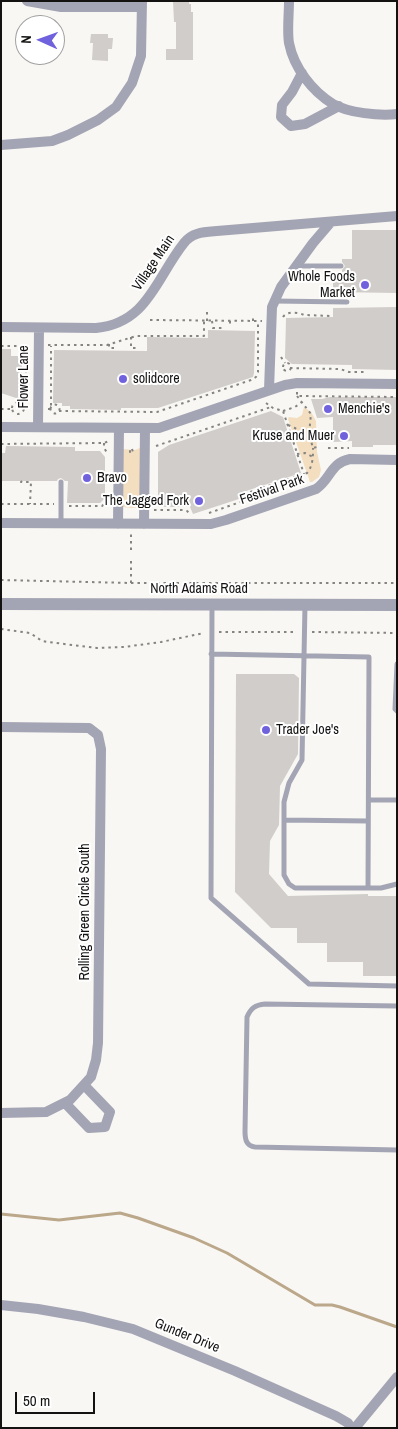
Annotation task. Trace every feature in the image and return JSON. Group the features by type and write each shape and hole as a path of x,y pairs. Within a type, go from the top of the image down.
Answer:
{"street":[{"path":"1,145 52,141 91,124 116,107 132,83 140,56 142,4 61,7 28,1"},
{"path":"289,1 289,44 295,62 312,87 333,104 347,110 387,115 397,114"},
{"path":"302,73 292,92 282,105 281,117 291,126 305,124 339,106"},
{"name":"Village Main","path":"1,327 96,328 111,326 125,320 132,316 144,302 187,239 196,234 397,216"},
{"path":"270,390 270,314 274,301 281,287 313,242 331,222"},
{"name":"Flower Lane","path":"38,328 38,427"},
{"path":"1,427 159,428 285,385 297,383 397,384"},
{"path":"118,524 119,428"},
{"path":"144,524 145,428"},
{"name":"Festival Park","path":"1,523 204,525 316,489 332,469 342,461 350,459 397,460"},
{"name":"North Adams Road","path":"1,604 397,605"},
{"name":"Rolling Green Circle South","path":"1,726 89,728 98,735 100,749 98,1043 96,1060 91,1077 70,1100 46,1112 1,1113"},
{"path":"64,1103 90,1128 105,1127 110,1112 84,1085"},
{"name":"Gunder Drive","path":"1,1305 84,1317 133,1329 235,1371 336,1416 348,1423 351,1428"},
{"path":"355,1428 397,1377"}],"lane":[{"path":"296,266 341,266"},
{"path":"274,301 347,302"},
{"path":"61,482 61,523"},
{"path":"212,604 211,898 309,984 397,986"},
{"path":"305,604 302,760 289,783 284,802 284,875 289,884 295,888 381,888 397,884"},
{"path":"211,654 369,657 368,888"},
{"path":"397,664 395,709 397,711"},
{"path":"369,800 397,800"},
{"path":"284,820 368,821"},
{"path":"397,1006 265,1004 254,1006 247,1017 245,1131 245,1140 252,1147 397,1150"}],"path":[{"path":"46,345 109,344 131,337 146,336 204,336 207,311"},
{"path":"282,320 285,314 288,313 333,316"},
{"path":"253,316 253,321"},
{"path":"150,320 262,322"},
{"path":"212,321 212,328 222,328 222,330"},
{"path":"230,321 230,327"},
{"path":"51,345 50,408 54,413 59,411 157,412 256,377 258,372 258,321"},
{"path":"131,337 131,348 138,348"},
{"path":"22,340 22,346"},
{"path":"109,344 109,348 116,348"},
{"path":"1,346 31,346"},
{"path":"22,403 26,397 26,346"},
{"path":"281,356 285,364 283,366 284,370"},
{"path":"285,364 290,364 290,368"},
{"path":"280,372 288,371 290,368 340,369 349,372 368,372"},
{"path":"296,368 297,373"},
{"path":"207,514 249,499 247,493 309,471 313,457 313,448 309,434 310,414 297,396 297,391"},
{"path":"297,396 397,397"},
{"path":"264,401 271,407 283,411 295,407 302,402"},
{"path":"11,409 14,403 22,403"},
{"path":"11,409 15,414 21,414 24,409 22,403"},
{"path":"50,408 56,404 59,407 59,411"},
{"path":"155,440 156,446 271,407"},
{"path":"1,409 11,409"},
{"path":"283,411 304,474"},
{"path":"288,425 299,431"},
{"path":"23,440 24,444"},
{"path":"1,444 12,442 24,444 104,443 112,441"},
{"path":"104,443 104,448 108,453 108,462"},
{"path":"126,447 138,446"},
{"path":"313,448 317,447"},
{"path":"298,454 305,453 313,457"},
{"path":"22,481 31,482 30,504"},
{"path":"69,506 102,506 108,499"},
{"path":"1,504 55,504"},
{"path":"149,510 183,510 194,516"},
{"path":"158,510 158,515"},
{"path":"131,531 131,550"},
{"path":"131,561 131,583"},
{"path":"1,580 131,583 397,583"},
{"path":"1,629 30,634 48,642 97,648 124,647 212,632 397,633"}],"shaded area":[{"path":"304,407 311,412 316,421 317,452 321,470 319,477 312,482 310,482 288,419 289,417 297,418 302,415"},
{"path":"140,448 140,507 123,507 123,449 135,450"}],"building":[{"path":"173,1 189,1 189,4 191,4 191,12 193,12 193,60 166,60 166,49 176,49 176,22 174,22"},
{"path":"91,34 108,34 108,38 113,38 112,49 108,49 108,61 92,60 93,43 90,43"},
{"path":"352,230 397,230 397,293 333,292 333,278 342,278 342,270 345,266 342,259 352,259"},
{"path":"397,307 397,370 352,369 352,365 292,364 285,358 286,318 333,317 333,308"},
{"path":"208,330 255,331 253,377 158,408 121,408 121,410 70,409 70,406 62,406 62,403 53,403 54,350 147,351 147,337 208,338"},
{"path":"1,349 11,349 11,356 22,356 22,400 1,393"},
{"path":"330,397 397,397 397,445 352,447 352,441 333,442 333,417 317,418 311,399"},
{"path":"271,411 283,417 301,473 243,492 245,497 193,514 190,507 158,507 158,452 169,445"},
{"path":"6,446 75,447 75,451 100,451 105,457 105,498 100,503 67,503 68,481 61,478 57,481 1,481 1,453 5,453"},
{"path":"236,674 294,674 299,678 298,754 280,786 279,825 270,841 269,874 288,896 368,894 368,896 397,896 397,976 363,976 363,962 327,962 327,943 297,943 297,928 271,928 235,892"}],"waterway":[{"path":"1,1214 59,1220 120,1213 138,1218 194,1238 227,1253 315,1305 340,1307 397,1327"}],"place":[{"name":"Whole Foods Market","path":"365,285"},
{"name":"solidcore","path":"123,379"},
{"name":"Menchie's","path":"328,409"},
{"name":"Kruse and Muer","path":"344,436"},
{"name":"Bravo","path":"87,478"},
{"name":"The Jagged Fork","path":"199,501"},
{"name":"Trader Joe's","path":"266,730"}]}
